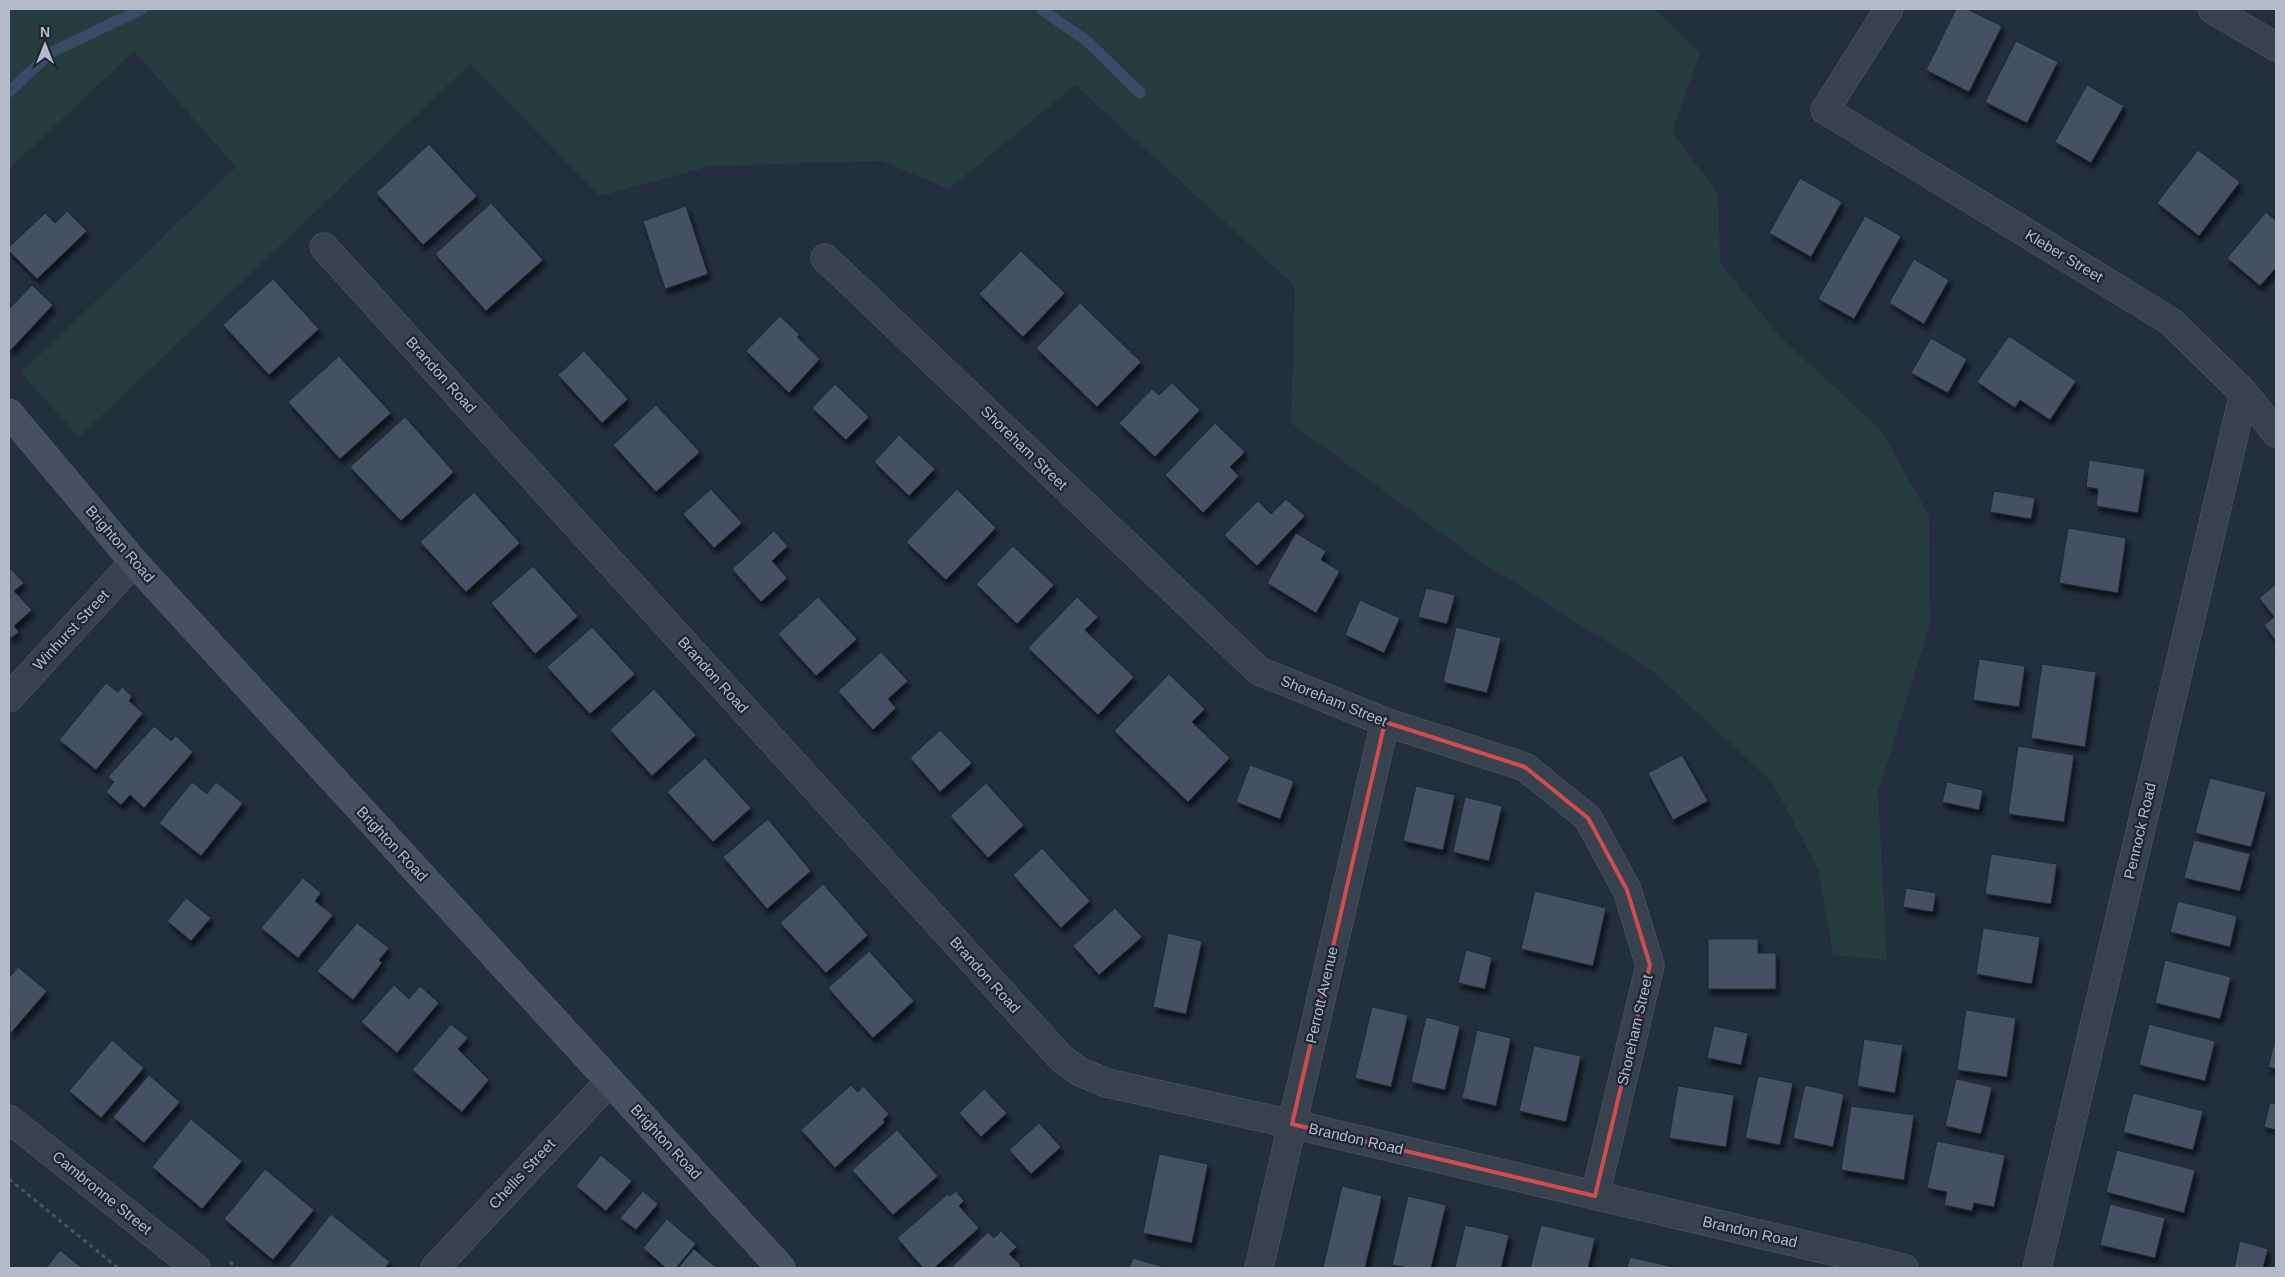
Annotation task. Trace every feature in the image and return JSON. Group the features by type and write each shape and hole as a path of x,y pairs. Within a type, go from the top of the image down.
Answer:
{"street":[{"name":"Kleber Street","path":"1889,9 1825,110 2170,321 2244,393 2276,434"},
{"path":"2212,9 2276,47"},
{"name":"Brandon Road","path":"324,247 1061,1058 1080,1072 1107,1083 1292,1124 1904,1268"},
{"name":"Shoreham Street","path":"824,258 1259,671 1385,722 1525,766 1588,818 1627,890 1650,965 1595,1196"},
{"name":"Pennock Road","path":"2037,1268 2244,393"},
{"name":"Brighton Road","path":"9,413 134,562 782,1268"},
{"name":"Winhurst Street","path":"9,698 134,562"},
{"name":"Perrott Avenue","path":"1259,1268 1385,722"},
{"name":"Chellis Street","path":"436,1268 610,1081"},
{"name":"Cambronne Street","path":"9,1119 196,1268"}],"path":[{"path":"9,1179 118,1268"}],"highlighted area":[{"path":"1385,722 1525,767 1588,818 1627,890 1650,965 1595,1196 1292,1124"}],"green space":[{"path":"9,9 1655,9 1700,53 1672,132 1718,194 1720,263 1782,339 1881,430 1929,516 1930,624 1878,792 1887,960 1833,955 1818,869 1773,783 1654,672 1474,557 1291,423 1295,286 1075,85 949,189 882,161 710,166 600,196 470,64 79,437 21,373 236,167 134,51 9,169"}],"building":[{"path":"1956,9 1967,9 2002,26 1969,92 1926,70"},
{"path":"2016,41 2058,62 2027,123 1985,102"},
{"path":"2087,85 2124,106 2091,163 2055,142"},
{"path":"429,144 477,196 423,245 376,193"},
{"path":"2198,150 2240,182 2199,236 2157,203"},
{"path":"1800,178 1842,202 1811,257 1769,233"},
{"path":"491,203 543,260 486,311 435,254"},
{"path":"686,206 708,274 665,289 643,221"},
{"path":"67,211 87,231 37,279 9,251 9,247 45,213 55,223"},
{"path":"2266,212 2276,221 2276,268 2260,286 2227,258"},
{"path":"1865,216 1901,236 1854,319 1818,299"},
{"path":"1021,251 1065,293 1023,337 979,294"},
{"path":"1914,259 1949,280 1924,324 1889,303"},
{"path":"273,279 319,329 269,375 223,325"},
{"path":"32,285 53,305 9,352 9,309"},
{"path":"1080,303 1141,362 1097,407 1036,348"},
{"path":"780,316 800,335 797,337 820,359 789,393 746,351"},
{"path":"2009,336 2076,381 2050,420 2020,400 2015,408 1977,382"},
{"path":"1931,338 1967,359 1948,393 1911,373"},
{"path":"584,351 628,399 602,423 558,375"},
{"path":"339,356 391,413 340,459 288,402"},
{"path":"1172,383 1200,410 1155,457 1119,423 1152,389 1159,395"},
{"path":"835,384 869,417 846,440 812,408"},
{"path":"656,405 700,452 656,492 613,445"},
{"path":"405,417 454,472 401,521 350,467"},
{"path":"1215,423 1245,452 1230,467 1239,476 1203,513 1165,475"},
{"path":"899,435 935,469 909,496 874,462"},
{"path":"2089,460 2145,469 2138,513 2096,506 2098,489 2086,487"},
{"path":"711,489 742,523 714,548 683,514"},
{"path":"957,489 996,528 946,580 906,542"},
{"path":"1994,491 2035,498 2031,519 1990,512"},
{"path":"474,492 520,543 466,592 420,542"},
{"path":"1286,499 1305,516 1257,566 1224,535 1258,501 1271,514"},
{"path":"2068,528 2126,538 2118,593 2059,583"},
{"path":"774,531 788,546 772,561 787,578 761,602 732,569"},
{"path":"1296,533 1326,551 1321,560 1340,571 1316,613 1267,583"},
{"path":"1013,546 1054,585 1017,624 976,584"},
{"path":"533,566 578,616 535,654 491,603"},
{"path":"10,568 24,583 14,591 32,610 14,626 19,632 11,638 9,636"},
{"path":"2276,584 2276,641 2264,625 2274,617 2259,598"},
{"path":"1426,588 1455,595 1447,624 1418,617"},
{"path":"818,597 857,639 816,676 778,634"},
{"path":"1077,597 1098,617 1085,630 1134,677 1098,715 1028,648"},
{"path":"1360,600 1400,618 1384,653 1345,635"},
{"path":"592,627 635,674 590,714 547,667"},
{"path":"1456,627 1501,638 1487,693 1443,682"},
{"path":"881,652 908,681 888,699 896,708 873,730 838,691"},
{"path":"1979,659 2025,666 2019,707 1973,700"},
{"path":"2042,664 2096,672 2085,747 2031,738"},
{"path":"1169,674 1205,709 1192,722 1230,758 1188,802 1114,731"},
{"path":"106,683 118,692 122,687 132,696 129,701 143,713 96,770 59,740"},
{"path":"654,689 696,735 652,776 610,730"},
{"path":"154,726 171,741 176,736 193,752 144,808 130,795 121,805 106,792 114,782 108,777"},
{"path":"940,730 972,763 940,792 910,758"},
{"path":"2018,746 2074,755 2064,822 2008,814"},
{"path":"1682,755 1708,801 1673,820 1648,773"},
{"path":"705,758 751,808 713,842 667,792"},
{"path":"1250,765 1294,781 1280,819 1236,802"},
{"path":"2210,778 2266,792 2251,847 2195,833"},
{"path":"192,782 207,794 216,782 243,803 201,856 159,823"},
{"path":"1947,782 1983,790 1979,810 1942,802"},
{"path":"986,783 1024,825 988,858 950,816"},
{"path":"1416,786 1455,795 1443,850 1403,841"},
{"path":"1465,797 1502,806 1489,861 1453,852"},
{"path":"768,819 811,871 767,909 723,857"},
{"path":"2194,840 2250,854 2240,891 2184,878"},
{"path":"1042,848 1090,901 1061,928 1013,875"},
{"path":"1991,854 2057,864 2051,904 1985,894"},
{"path":"303,878 321,893 315,901 333,915 298,958 261,928"},
{"path":"823,884 868,935 826,973 780,923"},
{"path":"1906,888 1936,893 1933,912 1903,907"},
{"path":"1535,891 1606,908 1593,966 1521,949"},
{"path":"186,898 211,918 191,941 167,921"},
{"path":"2178,901 2237,916 2230,947 2170,932"},
{"path":"1115,908 1142,937 1099,975 1073,946"},
{"path":"357,923 389,948 379,960 382,963 353,1000 317,971"},
{"path":"1983,928 2040,937 2032,984 1976,974"},
{"path":"1168,933 1202,941 1186,1014 1153,1007"},
{"path":"1708,939 1758,939 1758,953 1776,953 1776,989 1708,989"},
{"path":"1466,950 1492,957 1485,989 1458,983"},
{"path":"869,951 914,1001 873,1038 828,988"},
{"path":"2165,960 2231,977 2220,1019 2155,1003"},
{"path":"18,967 47,991 10,1034 9,978"},
{"path":"394,985 409,999 420,986 439,1003 397,1053 361,1022"},
{"path":"1372,1007 1408,1015 1391,1087 1355,1078"},
{"path":"1966,1010 2016,1018 2007,1077 1957,1070"},
{"path":"1426,1017 1460,1026 1445,1090 1411,1082"},
{"path":"451,1024 468,1038 458,1049 489,1080 462,1112 412,1070"},
{"path":"2149,1024 2215,1041 2205,1081 2139,1065"},
{"path":"1714,1026 1748,1033 1741,1065 1707,1058"},
{"path":"1477,1030 1511,1038 1496,1106 1462,1098"},
{"path":"1864,1039 1903,1045 1895,1093 1857,1086"},
{"path":"112,1040 144,1068 101,1118 69,1091"},
{"path":"2276,1041 2276,1069 2268,1067"},
{"path":"1534,1046 1581,1056 1566,1122 1519,1111"},
{"path":"149,1075 180,1102 144,1143 113,1117"},
{"path":"1758,1076 1793,1083 1780,1145 1745,1138"},
{"path":"1956,1079 1992,1087 1981,1134 1945,1126"},
{"path":"851,1085 858,1092 863,1086 889,1114 883,1120 885,1122 835,1168 801,1130"},
{"path":"1805,1085 1844,1094 1833,1147 1793,1138"},
{"path":"1678,1086 1734,1095 1726,1147 1669,1138"},
{"path":"984,1089 1007,1113 981,1137 959,1113"},
{"path":"2133,1093 2203,1111 2193,1150 2123,1132"},
{"path":"2270,1103 2276,1104 2276,1130 2264,1127"},
{"path":"1851,1106 1914,1115 1904,1180 1841,1170"},
{"path":"191,1119 242,1161 202,1209 152,1167"},
{"path":"1039,1123 1061,1147 1031,1174 1009,1150"},
{"path":"897,1130 938,1176 893,1215 852,1170"},
{"path":"1937,1141 2005,1155 1994,1207 1974,1203 1972,1211 1944,1205 1947,1192 1927,1188"},
{"path":"2117,1150 2195,1170 2184,1213 2106,1192"},
{"path":"1159,1154 1208,1164 1192,1243 1143,1233"},
{"path":"601,1155 632,1181 606,1211 576,1186"},
{"path":"265,1169 314,1210 273,1260 224,1219"},
{"path":"1342,1186 1382,1196 1365,1268 1323,1268"},
{"path":"643,1191 658,1204 636,1230 620,1218"},
{"path":"956,1191 964,1201 959,1206 979,1228 934,1268 923,1268 897,1238 948,1194 950,1196"},
{"path":"1408,1196 1446,1205 1431,1268 1408,1268 1392,1265"},
{"path":"2110,1204 2165,1218 2155,1258 2100,1245"},
{"path":"331,1214 390,1262 385,1268 289,1267"},
{"path":"667,1219 696,1244 676,1268 666,1268 643,1248"},
{"path":"1465,1225 1509,1235 1501,1268 1455,1268"},
{"path":"1541,1225 1595,1238 1588,1268 1530,1268"},
{"path":"1001,1231 1017,1247 1009,1254 1021,1265 1018,1268 951,1268 988,1232 994,1238"},
{"path":"2240,1241 2268,1249 2263,1268 2234,1268"},
{"path":"694,1249 717,1268 678,1268"},
{"path":"60,1250 82,1268 46,1268"},
{"path":"1630,1257 1678,1268 1627,1268"},
{"path":"1133,1258 1167,1268 1129,1268"}],"waterway":[{"path":"9,92 50,53 142,9"},
{"path":"1041,9 1087,41 1140,93"}]}
